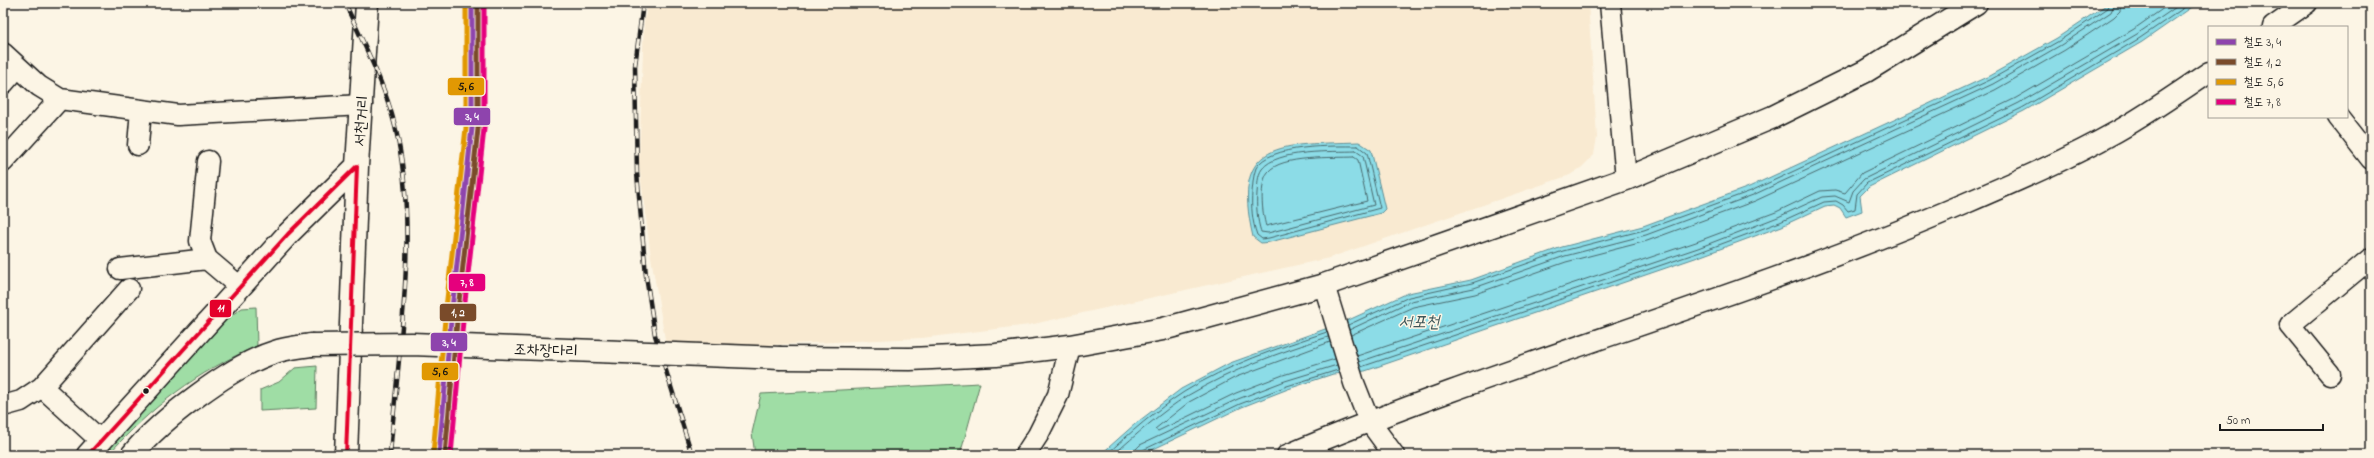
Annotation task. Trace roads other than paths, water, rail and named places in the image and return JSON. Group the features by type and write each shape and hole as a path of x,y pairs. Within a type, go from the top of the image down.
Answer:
{"main road":[{"name":"서천거리","path":"346,455 357,166 367,3"},
{"name":"조차장다리","path":"132,455 164,424 200,394 237,369 275,352 311,345 412,344 781,358 910,359 996,355 1070,346 1163,329 1324,285 1626,179 1800,104 1866,71 1962,7"},
{"path":"94,447 288,234 357,166"}],"street":[{"path":"1610,3 1626,179"},
{"path":"2275,26 2307,3"},
{"path":"3,53 17,68 38,86 60,99 141,110 194,115 362,104"},
{"path":"3,84 17,68"},
{"path":"1287,455 1369,421 1739,292 1911,227 2071,156 2119,130 2208,73"},
{"path":"3,162 60,99"},
{"path":"138,145 141,110"},
{"path":"2339,118 2371,159"},
{"path":"208,161 200,241 208,259 240,287"},
{"path":"2330,374 2290,325 2371,258"},
{"path":"120,269 208,259"},
{"path":"1324,285 1354,383 1369,421 1394,455"},
{"path":"3,406 21,402 42,387 129,289"},
{"path":"1025,455 1038,435 1058,395 1070,346"},
{"path":"42,387 94,447"}],"water":[{"name":"서포천","path":"2109,3 2198,3 2142,42 2024,111 1869,187 1860,196 1862,211 1846,217 1840,208 1834,205 1825,206 1782,226 1701,256 1365,371 1333,374 1288,389 1242,407 1141,455 1100,455 1135,424 1181,389 1230,363 1342,323 1408,293 1471,280 1562,247 1643,226 1749,187 1989,76 2057,38"},
{"path":"1359,142 1371,150 1385,209 1381,213 1270,242 1261,243 1253,237 1248,205 1249,181 1256,164 1268,154 1286,147 1307,144"}],"railway":[{"path":"345,3 386,95 395,126 402,165 406,206 407,248 402,332 390,455"},
{"path":"643,3 635,66 637,173 646,276 655,335 692,455"}]}
